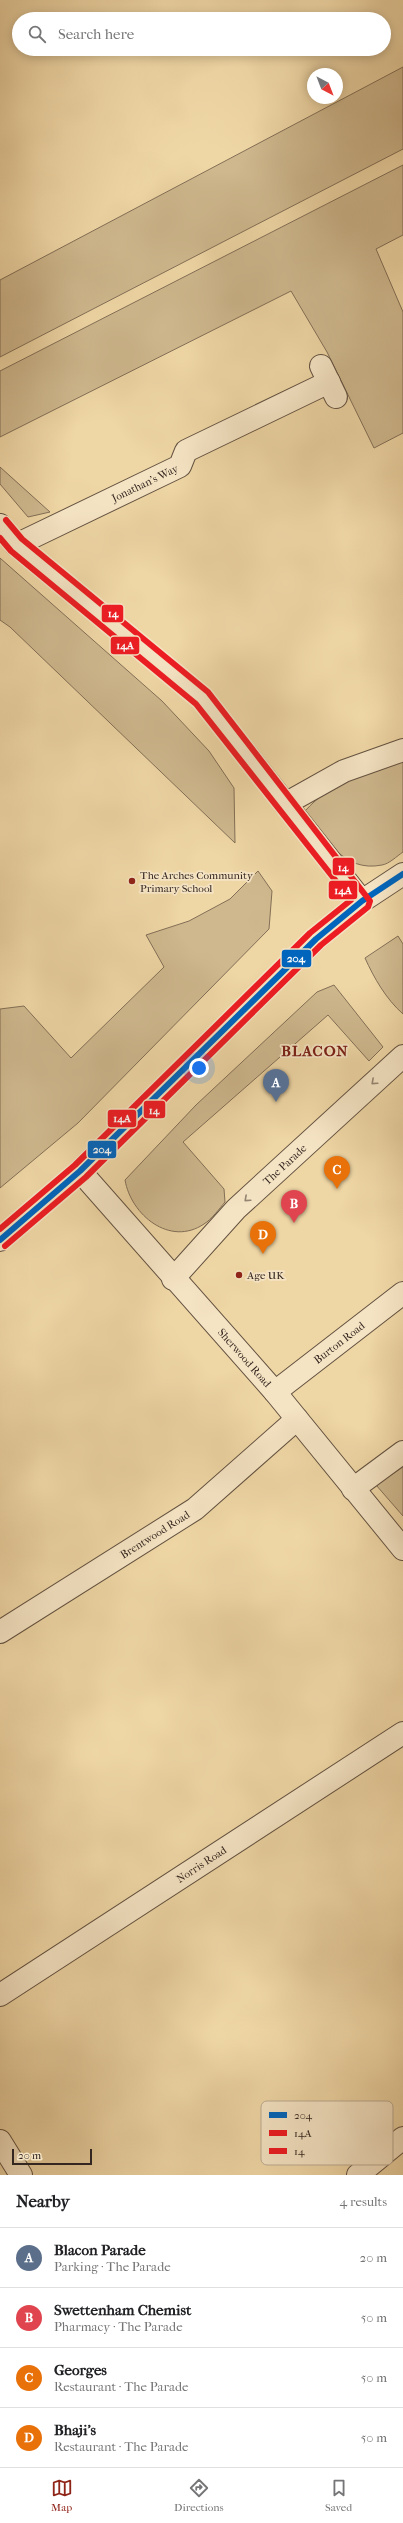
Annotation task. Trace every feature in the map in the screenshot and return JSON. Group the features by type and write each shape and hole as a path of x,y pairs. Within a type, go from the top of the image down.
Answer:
{"street":[{"name":"Jonathan's Way","path":"16,545 180,466 186,451 328,382"},
{"path":"0,525 16,545 202,698 362,901"},
{"path":"285,804 344,771 403,750"},
{"path":"0,1240 80,1171 316,939 362,901 403,874"},
{"name":"The Parade","path":"173,1279 236,1209 403,1056"},
{"name":"Sherwood Road","path":"80,1171 173,1279 275,1392 403,1549"},
{"name":"Burton Road","path":"275,1392 403,1294"},
{"name":"Brentwood Road","path":"0,1632 195,1509 297,1419"},
{"path":"354,1489 403,1452"},
{"name":"Norris Road","path":"0,1995 403,1732"},
{"path":"393,2146 403,2138"},
{"path":"0,2141 21,2175"},
{"path":"358,2175 370,2165"}],"shaded area":[{"path":"403,67 403,149 0,357 0,280 333,104 343,104 343,99"},
{"path":"403,165 403,235 376,249 403,312 403,433 374,448 327,352 291,291 0,437 0,371"},
{"path":"0,467 50,512 28,517 0,484"},
{"path":"0,558 162,701 209,751 234,788 235,843 10,627 0,620"},
{"path":"403,758 403,852 390,862 382,865 368,866 356,864 336,851 305,811 326,792 338,785 363,773"},
{"path":"258,871 272,891 269,929 78,1123 0,1188 0,1009 24,1006 71,1058 164,967 146,935 189,921 230,899"},
{"path":"398,936 403,944 403,1014 391,1002 381,988 365,958"},
{"path":"334,985 383,1047 369,1061 328,1015 183,1142 224,1189 225,1202 218,1211 207,1222 191,1230 178,1232 154,1224 135,1205 125,1180 196,1105 317,992"},
{"path":"403,1467 403,1516 376,1485"}],"transit line":[{"name":"14","path":"5,1246 86,1177 321,945 368,907 370,901 208,692 22,539 6,520"},
{"name":"14A","path":"0,538 11,551 196,704 351,900 310,933 75,1165 0,1229"},
{"name":"204","path":"0,1240 80,1171 316,939 362,901 403,874"}],"place":[{"name":"The Arches Community Primary School","path":"132,881"},
{"name":"Blacon Parade","path":"276,1102"},
{"name":"Georges","path":"337,1189"},
{"name":"Swettenham Chemist","path":"294,1223"},
{"name":"Bhaji's","path":"263,1254"},
{"name":"Age UK","path":"239,1275"}],"district":[{"name":"BLACON","path":"315,1051"}]}
